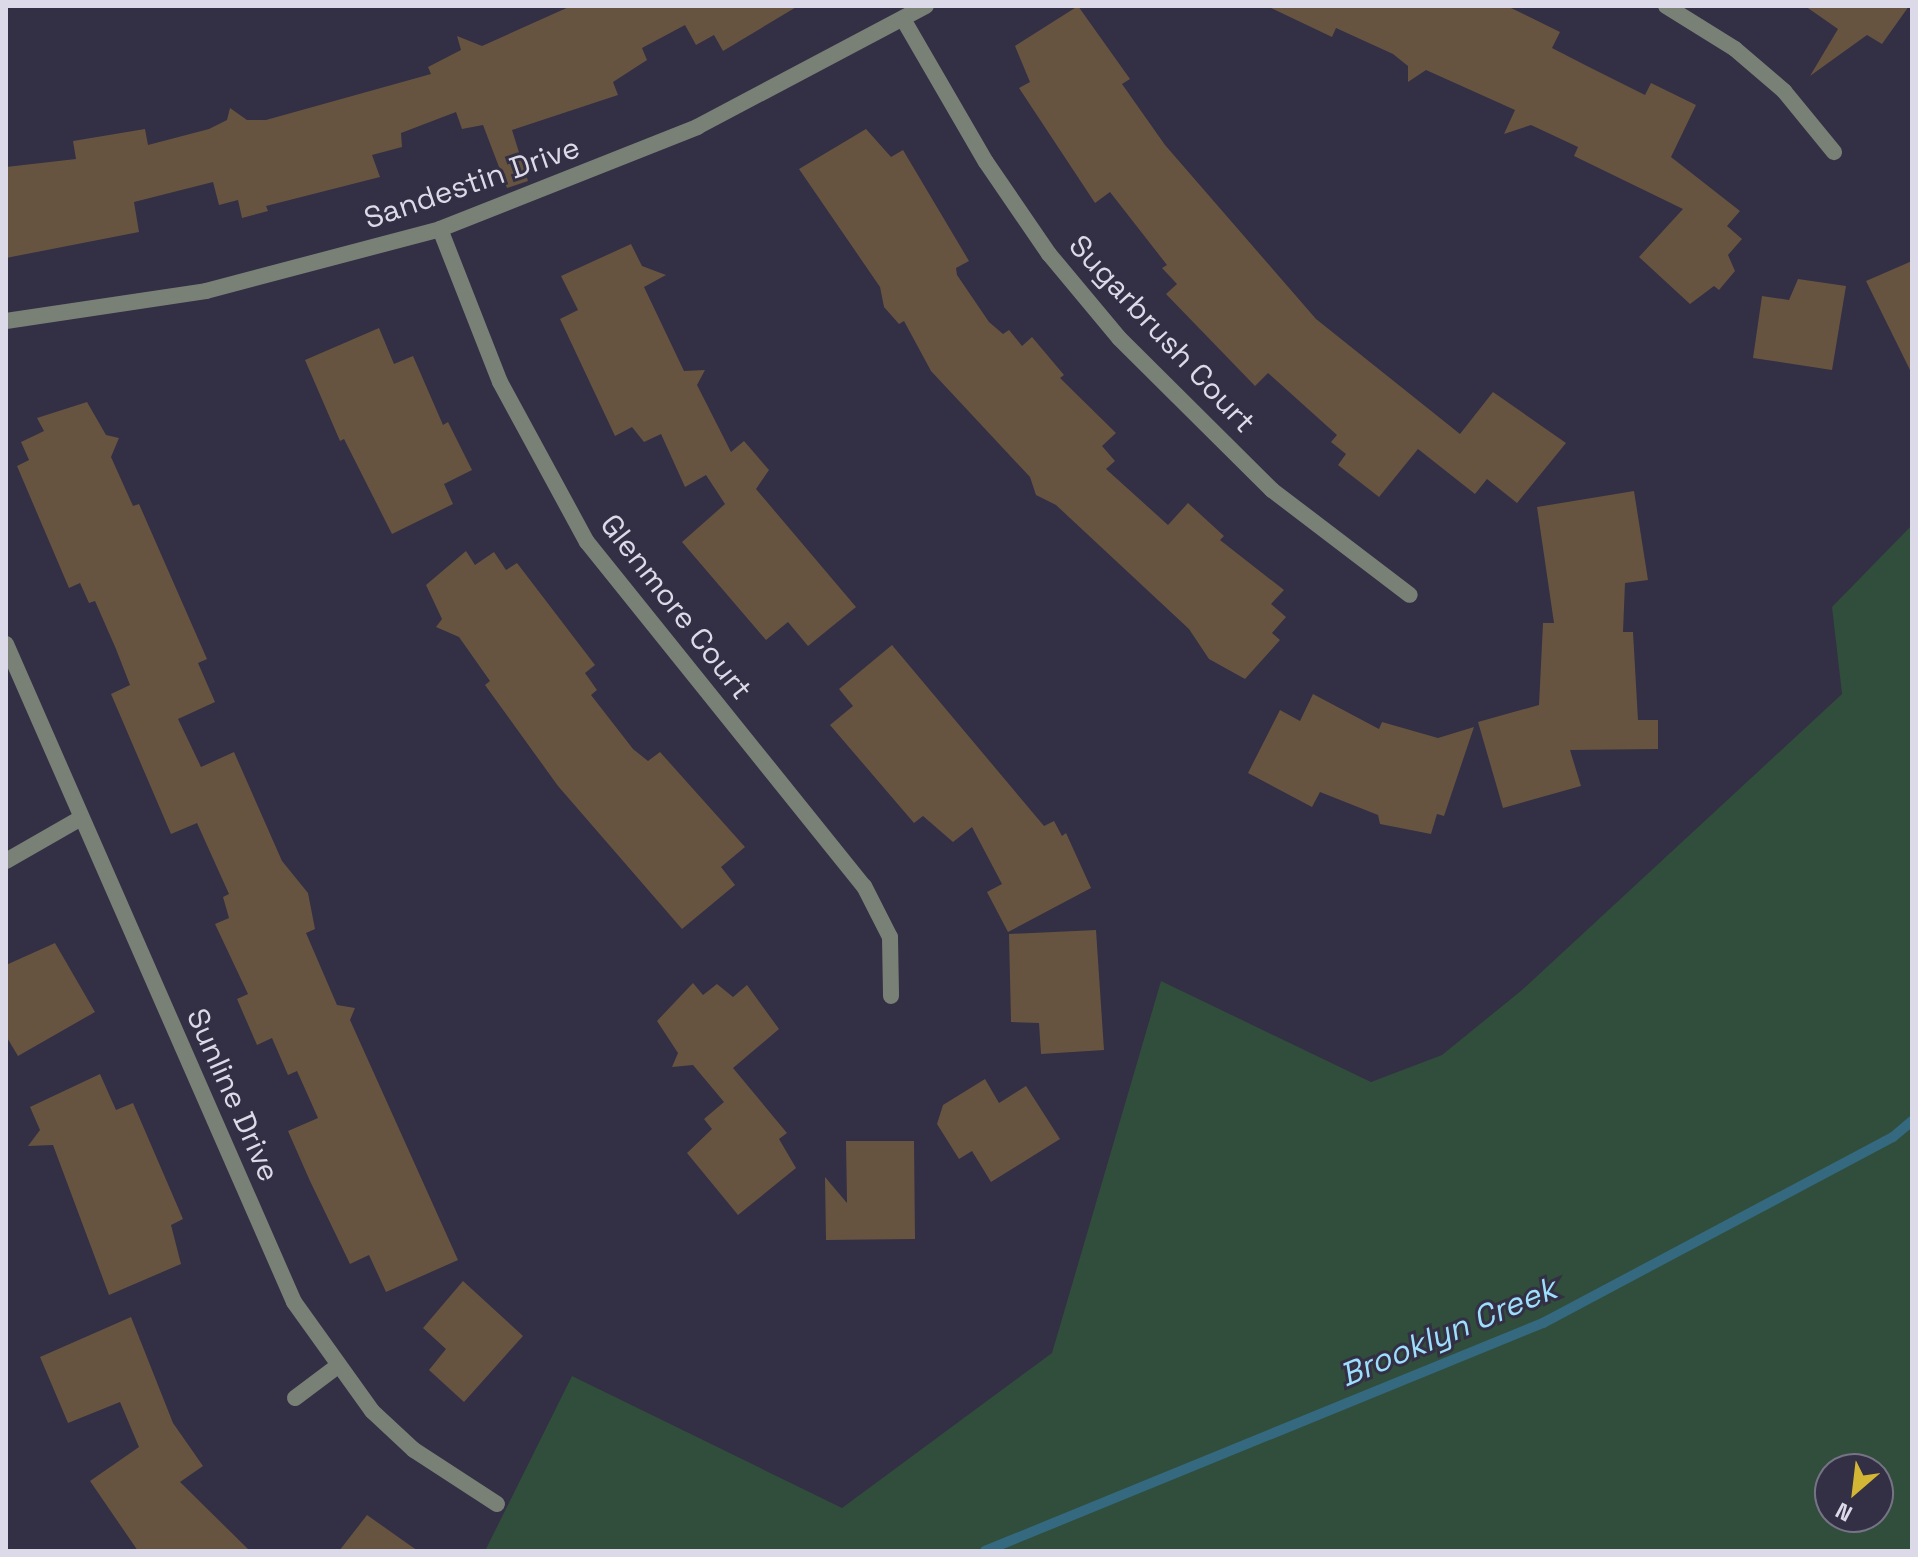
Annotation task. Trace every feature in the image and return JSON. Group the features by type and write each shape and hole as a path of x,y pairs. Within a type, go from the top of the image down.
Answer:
{"street":[{"name":"Sandestin Drive","path":"6,321 206,291 440,229 697,127 926,6"},
{"path":"1666,6 1735,49 1784,91 1834,152"},
{"name":"Sugarbrush Court","path":"903,19 986,162 1049,254 1119,338 1272,490 1410,595"},
{"name":"Glenmore Court","path":"440,229 500,382 587,542 864,886 890,937 891,996"},
{"name":"Sunline Drive","path":"6,644 294,1302 335,1368 414,1450 497,1504"},
{"path":"6,861 81,818"},
{"path":"295,1398 335,1368"}],"green space":[{"path":"1912,525 1912,1551 485,1551 572,1376 842,1508 1052,1353 1161,981 1371,1082 1442,1055 1522,990 1842,694 1832,607"}],"building":[{"path":"571,6 798,6 723,51 714,35 696,45 685,25 642,48 647,60 613,82 618,95 512,130 528,181 507,188 483,125 462,129 456,112 401,133 402,147 372,155 380,177 266,206 268,211 242,218 238,200 219,205 213,182 134,202 139,232 6,258 6,167 76,159 73,141 145,129 148,145 209,129 227,120 230,108 247,120 266,120 431,74 428,67 461,50 457,36 482,46"},
{"path":"1078,6 1130,79 1122,84 1165,145 1316,319 1460,434 1493,392 1566,443 1517,503 1487,479 1475,494 1418,449 1379,497 1338,465 1346,454 1331,442 1337,435 1268,373 1255,386 1166,294 1177,284 1162,268 1167,265 1110,192 1095,203 1019,88 1030,82 1015,46"},
{"path":"1267,6 1507,6 1560,32 1552,48 1645,95 1651,83 1696,105 1671,157 1740,211 1727,226 1742,239 1728,255 1735,271 1719,290 1714,286 1690,304 1639,257 1683,209 1574,156 1578,147 1531,125 1504,134 1515,110 1426,70 1408,82 1408,66 1393,54 1336,28 1332,37"},
{"path":"1805,6 1909,6 1882,44 1867,35 1810,76 1838,29"},
{"path":"866,129 891,157 903,150 969,261 956,268 957,275 989,322 1003,334 1009,330 1022,346 1032,337 1064,375 1060,378 1116,433 1102,446 1115,461 1106,469 1168,525 1188,503 1224,536 1220,540 1284,590 1271,604 1286,617 1272,633 1280,640 1245,679 1209,659 1189,629 1056,505 1036,495 1030,477 931,371 904,321 899,324 884,307 880,287 799,169"},
{"path":"631,244 642,266 666,275 644,287 684,371 705,370 697,385 731,452 744,441 769,470 756,489 856,607 808,646 788,622 766,640 682,542 725,504 706,475 685,487 661,434 644,442 632,427 615,436 560,319 578,310 561,276"},
{"path":"1912,261 1912,374 1866,281"},
{"path":"1798,279 1846,286 1832,370 1753,358 1762,296 1789,300"},
{"path":"379,328 394,364 413,356 443,425 448,422 472,470 444,484 453,504 392,534 344,439 340,441 305,360"},
{"path":"87,402 106,435 119,438 111,457 133,506 139,504 207,659 198,663 215,702 178,719 201,767 234,752 282,861 308,893 315,929 306,933 337,1005 355,1008 350,1020 458,1260 386,1292 369,1255 350,1264 310,1181 288,1131 318,1118 297,1071 288,1075 272,1038 257,1045 237,999 248,994 215,924 229,918 223,897 229,894 197,823 171,834 111,694 130,685 116,649 95,601 89,603 80,583 69,588 17,466 29,460 21,442 44,431 37,418"},
{"path":"1634,491 1648,580 1625,583 1623,632 1633,632 1638,720 1658,720 1658,749 1570,750 1581,786 1503,808 1478,722 1539,705 1543,623 1554,623 1537,507"},
{"path":"466,551 475,565 494,552 506,570 517,563 595,665 585,673 597,690 591,695 633,749 648,761 660,752 745,847 721,867 735,885 682,929 558,786 485,685 490,681 459,637 436,627 442,619 426,585"},
{"path":"892,645 1044,826 1054,821 1062,836 1066,833 1091,888 1008,932 987,892 1002,884 972,827 953,842 923,816 914,823 830,725 853,706 839,689"},
{"path":"1313,694 1379,729 1382,722 1438,738 1474,727 1444,816 1437,814 1431,834 1380,824 1378,815 1320,792 1312,807 1248,773 1280,710 1300,721"},
{"path":"1096,930 1104,1050 1041,1054 1039,1023 1011,1022 1009,934"},
{"path":"55,943 95,1012 18,1056 6,1036 6,965"},
{"path":"693,983 703,995 717,984 733,997 747,985 779,1029 733,1068 787,1133 779,1139 796,1168 738,1215 687,1153 712,1129 704,1119 724,1102 693,1065 672,1067 678,1053 657,1021"},
{"path":"100,1074 116,1110 133,1103 183,1219 171,1225 181,1264 109,1295 53,1145 28,1146 40,1130 30,1107"},
{"path":"985,1079 999,1103 1026,1086 1060,1139 991,1182 972,1151 959,1159 937,1124 943,1105"},
{"path":"846,1141 914,1141 915,1239 826,1240 825,1177 847,1203"},
{"path":"463,1281 523,1336 464,1402 429,1370 446,1349 423,1328"},
{"path":"131,1317 173,1423 203,1466 180,1482 250,1551 138,1551 90,1481 139,1447 120,1402 68,1423 40,1357"},
{"path":"367,1515 418,1551 339,1551"}],"waterway":[{"name":"Brooklyn Creek","path":"985,1551 1543,1323 1893,1137 1912,1121"}]}
